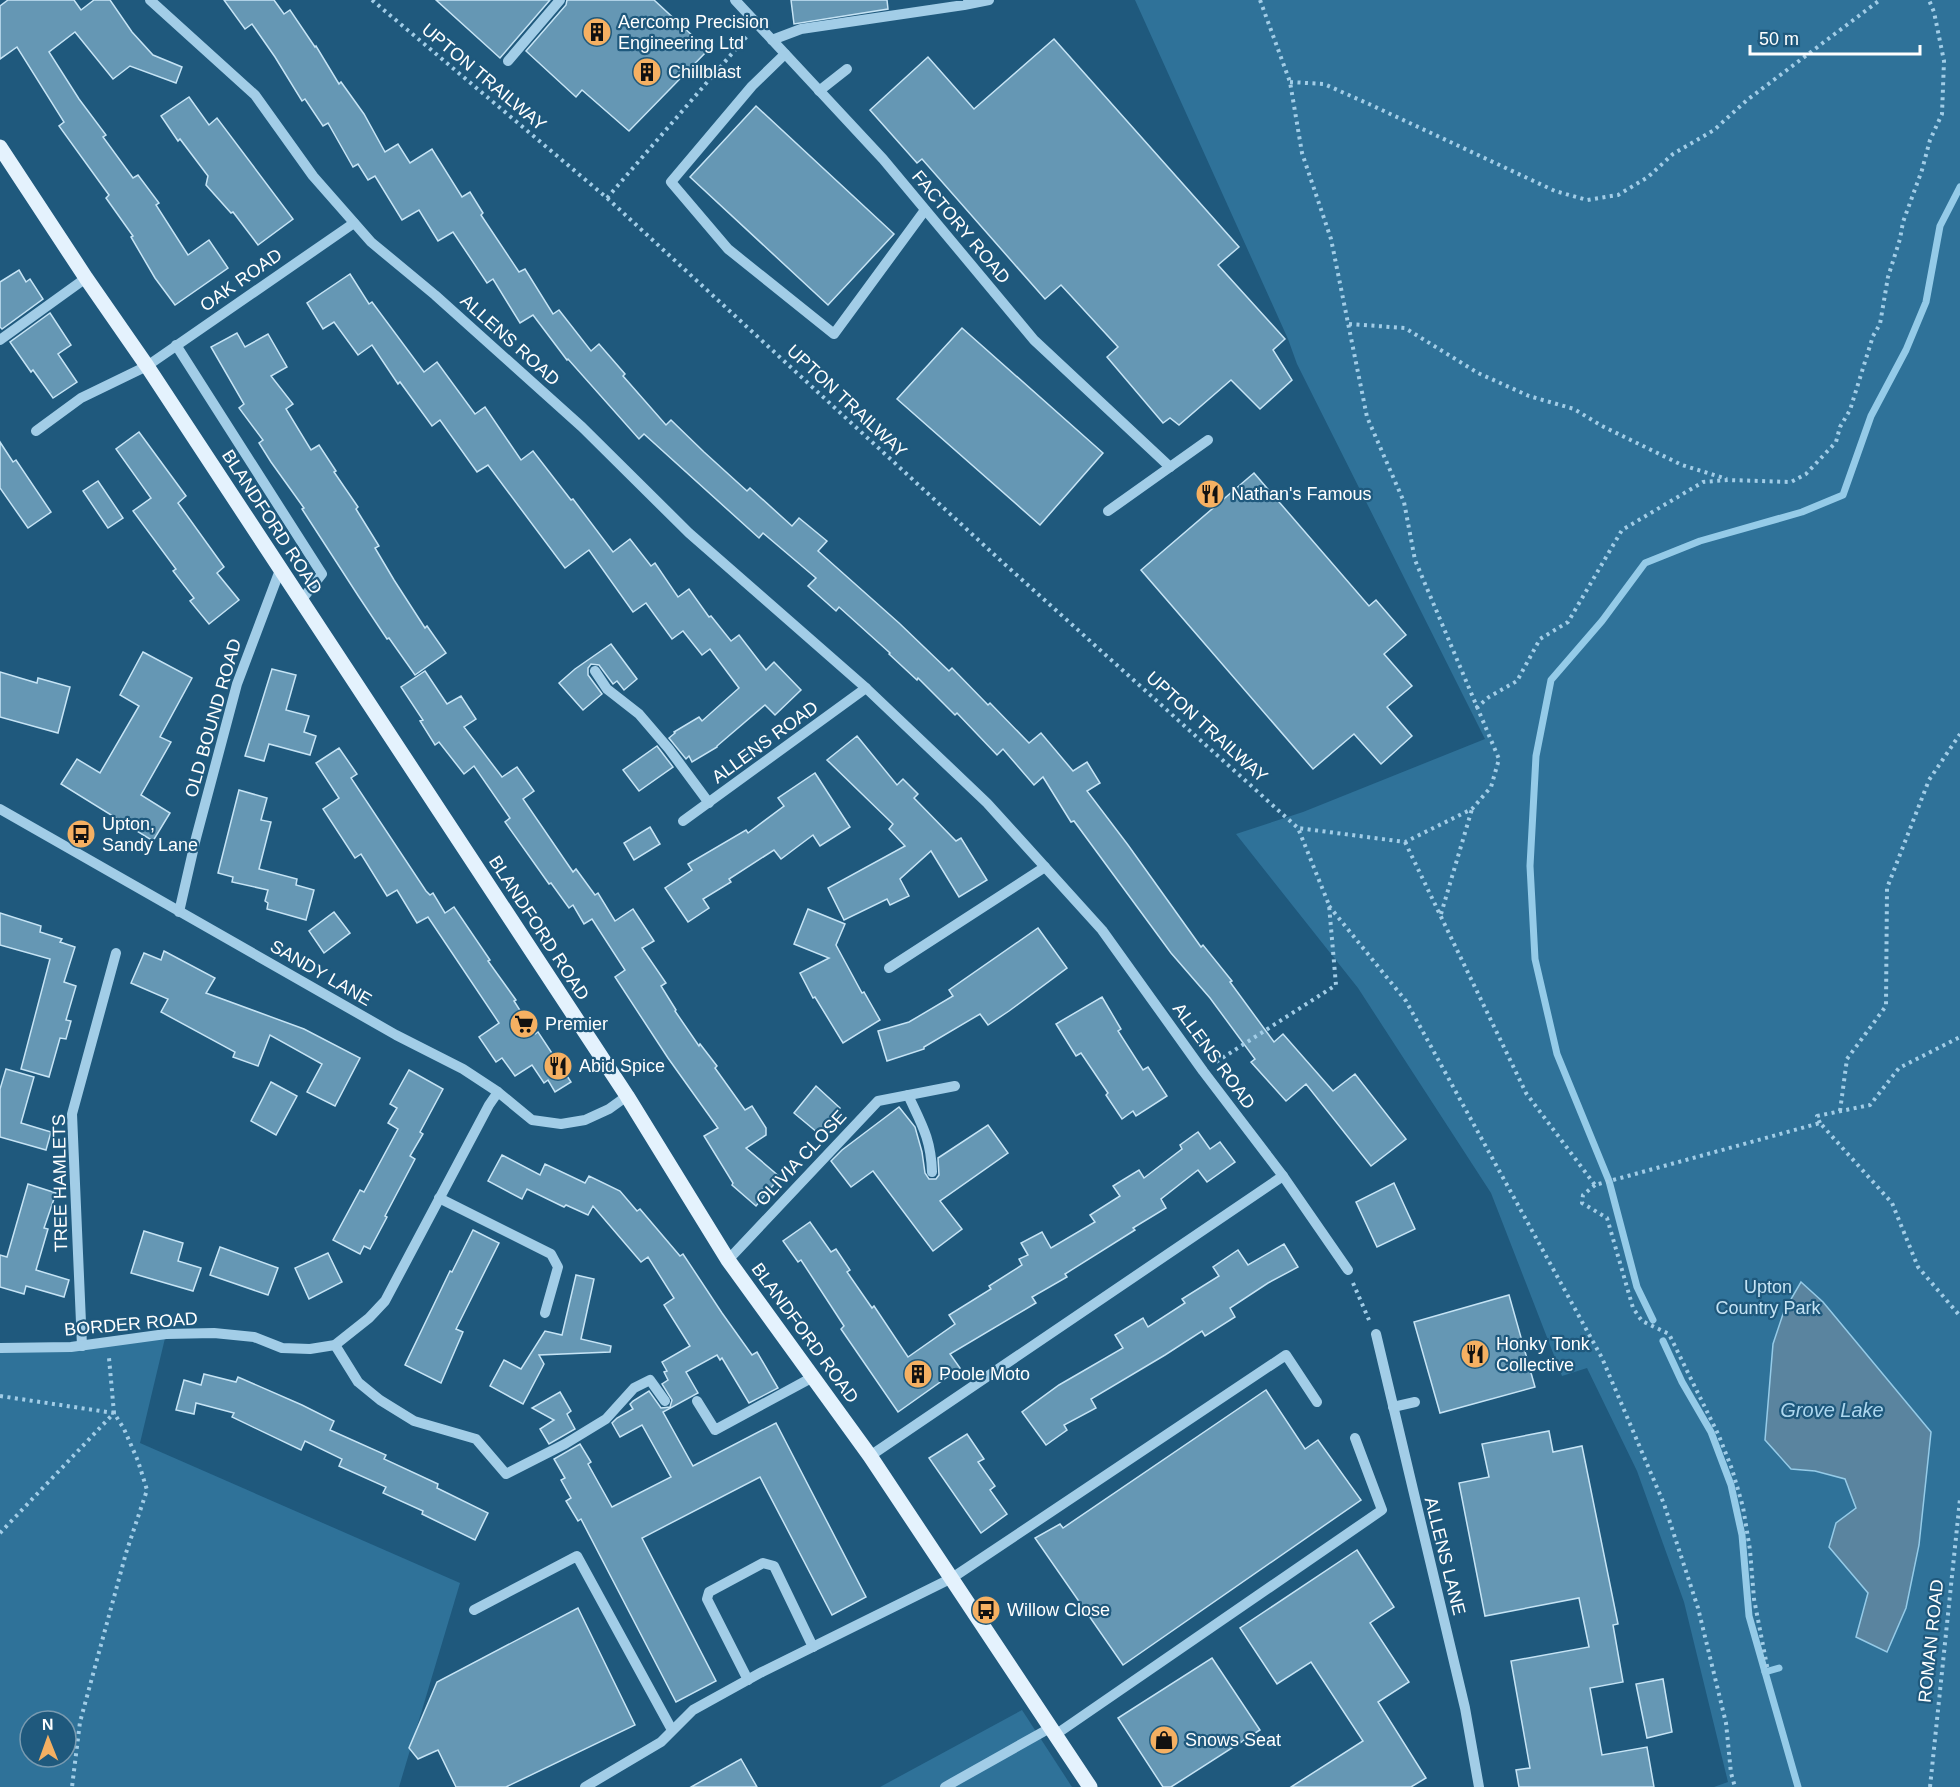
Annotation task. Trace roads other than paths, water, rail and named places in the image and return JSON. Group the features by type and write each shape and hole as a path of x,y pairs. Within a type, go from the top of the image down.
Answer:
{"main road":[{"name":"BLANDFORD ROAD","path":"0,147 147,366 300,602 627,1096 728,1260 870,1456 1090,1787"}],"street":[{"name":"ALLENS ROAD","path":"150,0 255,96 313,176 371,242 435,295 582,427 689,533 866,688 987,803 1102,930 1203,1071 1283,1176 1348,1270"},
{"path":"508,61 560,0"},
{"path":"772,40 801,29 989,0"},
{"name":"FACTORY ROAD","path":"740,2 772,40 883,159 1034,340 1170,467"},
{"path":"785,54 752,86 670,182 728,249 834,334 925,210"},
{"path":"819,91 847,69"},
{"name":"OAK ROAD","path":"36,431 81,399 147,366 354,223"},
{"path":"0,340 86,278"},
{"path":"176,345 322,574 300,602"},
{"path":"1108,511 1208,440"},
{"name":"OLD BOUND ROAD","path":"179,912 237,684 279,570"},
{"path":"595,671 607,688 639,714 654,731 709,803"},
{"name":"ALLENS ROAD","path":"683,821 866,688"},
{"name":"SANDY LANE","path":"0,809 396,1035 463,1069 498,1092 532,1120 554,1124 585,1120 627,1096"},
{"path":"889,968 1045,867"},
{"name":"TREE HAMLETS","path":"82,1346 72,1114 116,953"},
{"name":"OLIVIA CLOSE","path":"728,1260 878,1101 955,1086"},
{"path":"498,1092 385,1301 369,1318 335,1345 358,1382 380,1400 414,1421 476,1439 506,1474 606,1419 634,1388 650,1380 665,1401"},
{"path":"908,1095 932,1150 932,1172"},
{"path":"870,1456 1283,1176"},
{"path":"439,1198 551,1254 558,1267 545,1312"},
{"name":"BORDER ROAD","path":"0,1348 82,1346 166,1334 214,1333 254,1337 282,1348 310,1349 335,1345"},
{"name":"ALLENS LANE","path":"1376,1334 1465,1708 1479,1787"},
{"path":"585,1787 661,1742 693,1710 952,1578 1286,1355 1317,1402"},
{"path":"697,1401 715,1430 813,1377"},
{"path":"1393,1407 1415,1402"},
{"path":"945,1787 1053,1731 1382,1510 1355,1438"},
{"path":"474,1610 577,1556 672,1730"},
{"path":"748,1680 707,1599 709,1592 763,1563 774,1566 813,1647"}],"water":[{"name":"Grove Lake","path":"1801,1282 1823,1302 1931,1432 1919,1545 1906,1608 1887,1652 1856,1637 1868,1593 1829,1547 1836,1523 1856,1508 1845,1479 1815,1471 1791,1469 1765,1440 1773,1344 1784,1311"}],"waterway":[{"path":"1653,1320 1637,1287 1609,1181 1557,1054 1535,959 1530,866 1536,756 1551,680 1602,621 1645,563 1700,541 1802,512 1843,495 1871,416 1906,350 1926,302 1940,226 1960,187"},
{"path":"1663,1341 1682,1382 1711,1432 1731,1485 1742,1535 1749,1616 1798,1787"},
{"path":"1765,1672 1779,1668"}],"place":[{"name":"Aercomp Precision Engineering Ltd","path":"597,32"},
{"name":"Chillblast","path":"647,72"},
{"name":"Nathan's Famous","path":"1210,494"},
{"name":"Upton, Sandy Lane","path":"81,834"},
{"name":"Premier","path":"524,1024"},
{"name":"Abid Spice","path":"558,1066"},
{"name":"Honky Tonk Collective","path":"1475,1354"},
{"name":"Poole Moto","path":"918,1374"},
{"name":"Willow Close","path":"986,1610"},
{"name":"Snows Seat","path":"1164,1740"}],"park label":[{"name":"Upton Country Park","path":"1768,1297"}]}
